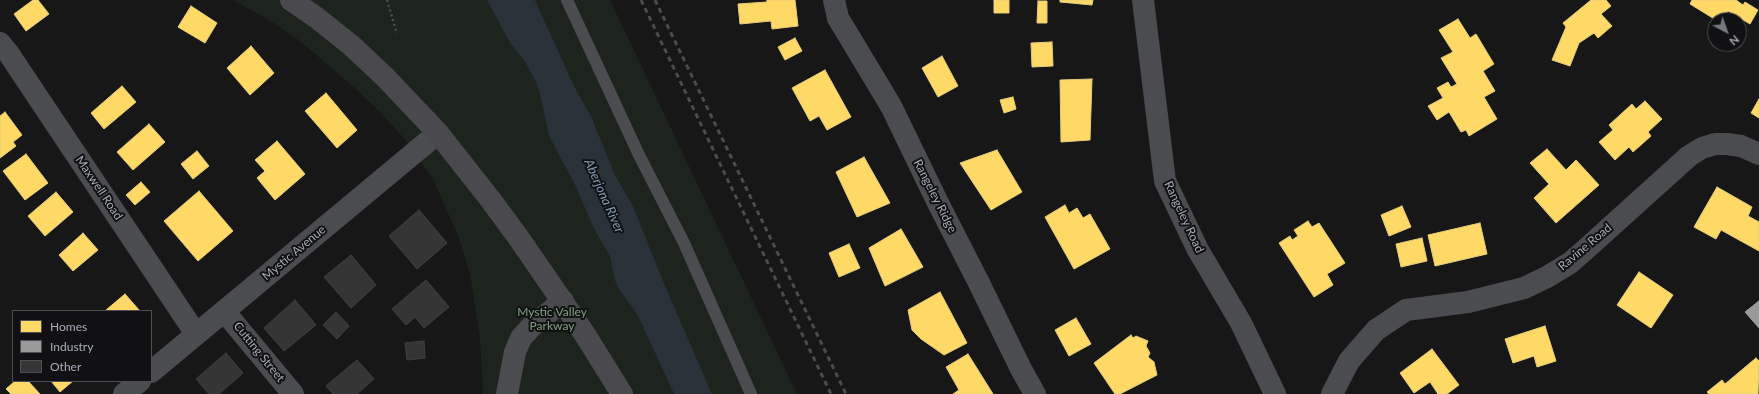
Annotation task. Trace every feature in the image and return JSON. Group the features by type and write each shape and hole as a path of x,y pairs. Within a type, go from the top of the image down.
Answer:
{"main road":[{"path":"291,0 317,18 352,46 385,77 438,133 490,199 562,302 622,394"}],"street":[{"name":"Rangeley Ridge","path":"834,0 838,18 891,106 938,203 1035,394"},
{"name":"Rangeley Road","path":"1144,0 1165,181 1198,250 1241,323 1275,394"},
{"name":"Maxwell Road","path":"0,43 13,60 196,334"},
{"name":"Mystic Avenue","path":"152,371 438,133"},
{"name":"Ravine Road","path":"1332,394 1349,361 1376,330 1406,310 1468,302 1524,288 1547,277 1570,263 1689,156 1702,148 1715,144 1727,144 1741,146 1759,154"},
{"path":"507,394 515,352 520,338 532,326 562,302"},
{"name":"Cutting Street","path":"224,311 293,394"},
{"path":"124,394 139,382"}],"lane":[{"path":"567,0 639,155 684,243 751,394"}],"path":[{"path":"387,0 397,34"}],"green space":[{"name":"Mystic Valley Parkway","path":"233,0 487,0 510,43 524,60 536,82 549,136 576,187 594,229 610,256 615,281 637,314 674,394 483,394 480,338 470,274 459,238 433,179 403,137 357,90 300,41 269,20"},
{"path":"535,0 610,0 797,394 712,394 663,281 633,206 615,175 591,116 575,88"}],"water":[{"name":"Aberjona River","path":"487,0 535,0 575,88 591,116 615,175 633,206 663,281 712,394 674,394 637,314 615,281 610,256 594,229 576,187 549,136 536,82 524,60 510,43"}],"building: Homes":[{"path":"33,0 38,0 49,14 26,31 14,14"},
{"path":"767,0 795,0 798,26 772,29 771,21 740,24 738,4 767,2"},
{"path":"994,0 1009,0 1009,13 994,13"},
{"path":"1060,0 1093,0 1092,5 1060,2"},
{"path":"1591,0 1606,0 1611,6 1601,14 1612,26 1598,38 1594,33 1579,43 1570,66 1552,60 1566,27 1563,23"},
{"path":"1692,0 1736,0 1743,5 1745,2 1758,10 1750,24 1747,22 1747,12 1707,12 1707,14 1690,4"},
{"path":"1038,1 1047,1 1047,23 1037,23"},
{"path":"191,6 217,23 205,43 178,27"},
{"path":"1458,19 1470,38 1476,34 1494,64 1483,71 1495,91 1484,97 1497,119 1469,136 1466,130 1461,132 1449,112 1437,120 1428,106 1443,98 1437,88 1448,82 1451,87 1457,84 1441,58 1453,52 1439,30"},
{"path":"795,38 802,51 785,60 778,47"},
{"path":"1052,42 1053,66 1032,67 1031,43"},
{"path":"251,46 274,73 250,95 227,68"},
{"path":"942,56 958,86 938,97 922,68"},
{"path":"825,70 851,117 827,130 819,116 810,121 792,88"},
{"path":"1092,79 1090,140 1061,142 1060,80"},
{"path":"122,86 136,102 104,129 91,113"},
{"path":"326,93 357,130 337,148 305,111"},
{"path":"1013,97 1016,109 1004,113 1000,100"},
{"path":"1759,99 1759,118 1751,113"},
{"path":"1645,101 1662,119 1648,132 1651,136 1633,152 1629,147 1615,160 1599,142 1613,130 1609,125 1632,104 1636,109"},
{"path":"5,112 22,135 13,142 16,146 0,158 0,116"},
{"path":"149,124 165,142 133,170 117,152"},
{"path":"277,141 305,174 275,200 257,178 265,171 255,160"},
{"path":"1547,149 1566,170 1576,160 1599,185 1556,223 1534,198 1549,184 1530,163"},
{"path":"997,150 1022,192 991,210 960,163"},
{"path":"197,151 209,166 193,179 181,164"},
{"path":"26,154 48,183 25,200 3,171"},
{"path":"864,157 890,203 857,217 836,172"},
{"path":"141,182 150,192 135,205 126,195"},
{"path":"1717,187 1752,207 1748,216 1759,222 1759,251 1721,230 1716,239 1694,227"},
{"path":"199,191 233,231 198,261 164,221"},
{"path":"56,192 73,212 45,236 28,216"},
{"path":"1065,205 1069,213 1077,208 1083,218 1090,214 1110,249 1074,269 1045,217"},
{"path":"1402,206 1411,227 1389,236 1381,215"},
{"path":"1308,221 1312,227 1319,223 1345,263 1327,274 1333,285 1314,297 1279,243 1290,236 1292,240 1298,236 1294,230"},
{"path":"1480,223 1487,254 1435,266 1428,235"},
{"path":"901,229 923,267 885,286 869,248"},
{"path":"83,233 98,250 73,271 59,255"},
{"path":"1422,238 1427,261 1401,267 1396,244"},
{"path":"849,244 860,268 839,277 829,253"},
{"path":"1639,272 1673,295 1651,328 1617,305"},
{"path":"940,292 967,343 944,355 921,339 912,330 908,310"},
{"path":"125,294 139,310 106,310"},
{"path":"1076,318 1091,344 1069,356 1055,330"},
{"path":"1545,326 1556,361 1537,367 1534,356 1513,363 1505,339"},
{"path":"1131,335 1133,338 1136,336 1148,341 1146,346 1150,353 1148,357 1154,362 1157,375 1120,394 1115,394 1094,363"},
{"path":"1432,349 1459,385 1447,394 1438,394 1430,382 1414,393 1400,373"},
{"path":"968,354 993,394 953,394 959,390 946,367"},
{"path":"1756,358 1759,361 1758,394 1709,394 1707,392 1722,380 1725,384"},
{"path":"14,382 29,382 40,394 11,394 6,389"},
{"path":"52,382 72,382 60,392"}],"building: Industry":[{"path":"1759,301 1759,328 1745,312"}],"building: Other":[{"path":"419,210 447,243 417,269 389,236"},
{"path":"351,255 376,285 351,308 324,277"},
{"path":"426,280 449,307 424,328 415,317 406,325 392,309"},
{"path":"295,300 316,325 284,351 264,328"},
{"path":"336,312 349,326 337,339 323,325"},
{"path":"424,341 425,358 407,360 405,343"},
{"path":"226,353 243,373 219,394 209,394 196,379"},
{"path":"357,360 374,379 357,394 333,394 326,386"}],"railway":[{"path":"641,0 831,394"},
{"path":"655,0 846,394"}]}
